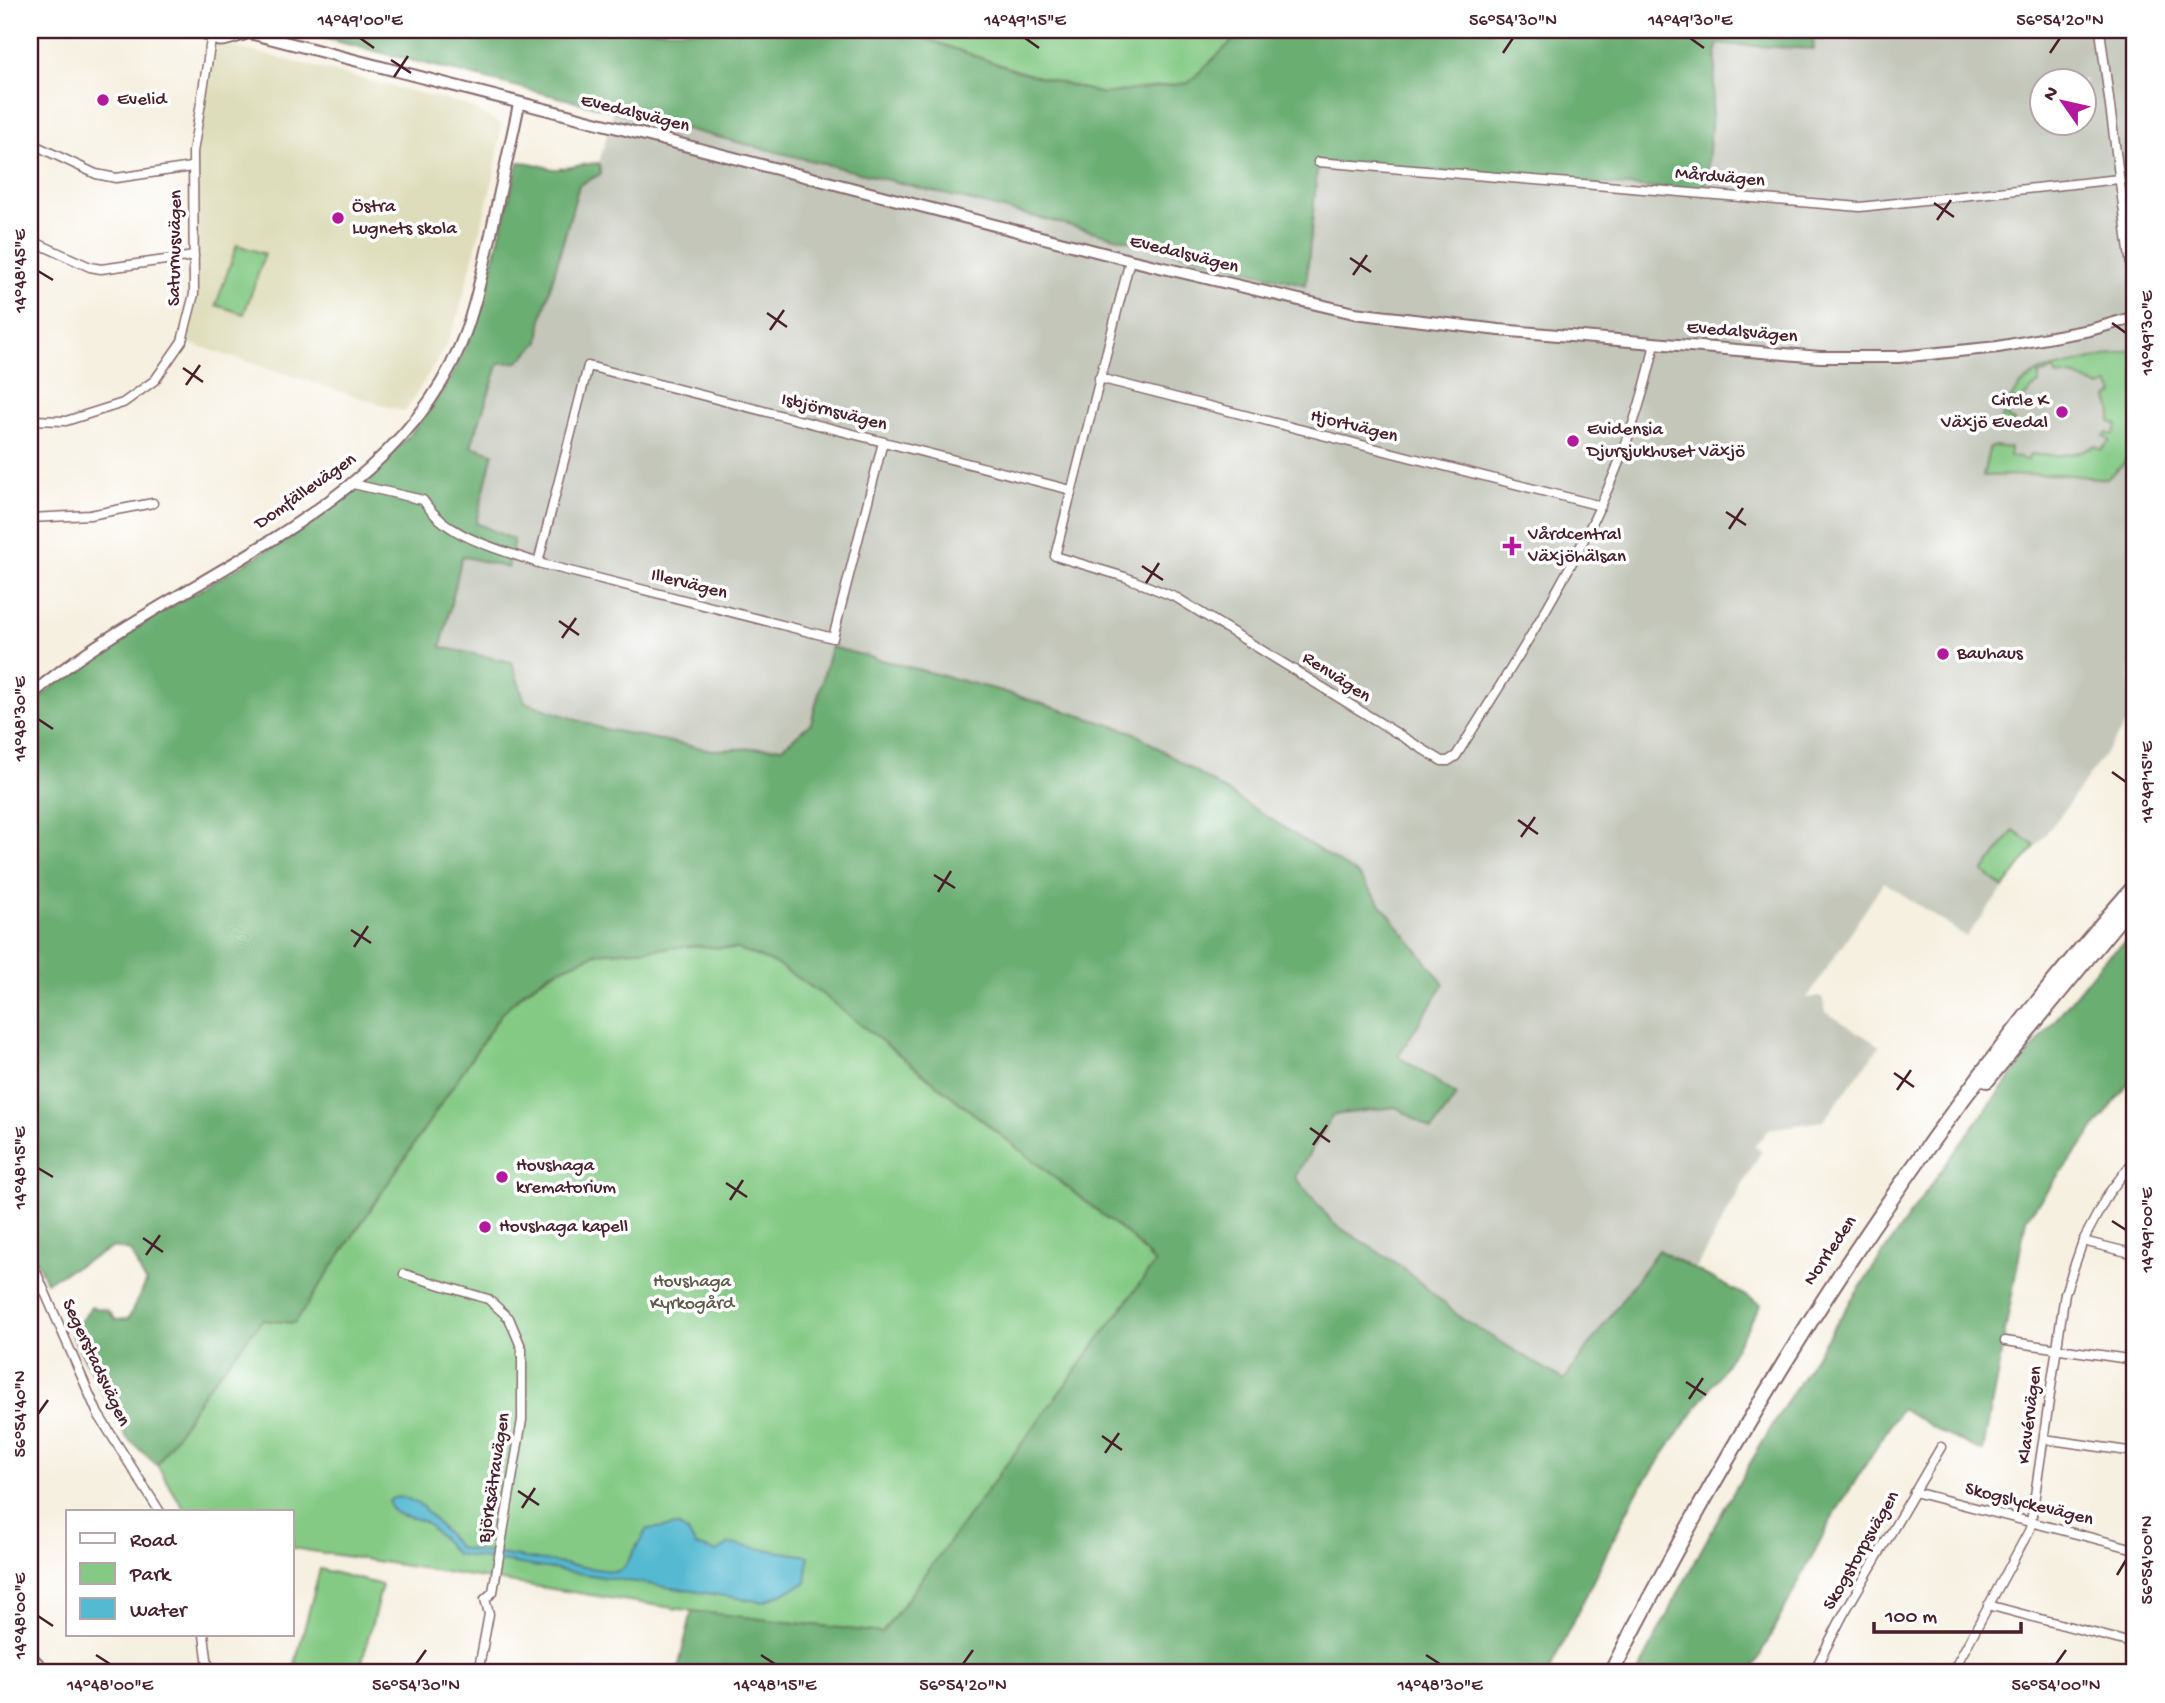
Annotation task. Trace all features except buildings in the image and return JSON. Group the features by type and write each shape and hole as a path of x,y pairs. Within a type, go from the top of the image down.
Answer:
{"highway":[{"name":"Norrleden","path":"1611,1673 1672,1554 1742,1429 1805,1326 1884,1207 2002,1045 2135,886"},
{"name":"Norrleden","path":"1621,1673 1711,1501 1819,1321 1962,1114 2135,900"},
{"path":"2101,941 2135,911"}],"street":[{"path":"2100,30 2135,297"},
{"name":"Saturnusvägen","path":"30,420 66,421 95,414 122,403 155,380 173,357 188,324 194,294 192,167 197,117 211,57 221,34"},
{"name":"Evedalsvägen","path":"221,34 519,104 1129,260 1354,313 1499,330 1820,357 1899,357 1998,347 2090,330 2135,317"},
{"name":"Domfällevägen","path":"30,696 77,660 354,484 381,460 416,420 460,348 476,300 519,104"},
{"path":"30,143 96,174 116,178 192,167"},
{"name":"Mårdvägen","path":"1318,162 1706,192 1860,207 2119,179"},
{"path":"30,240 90,267 101,269 194,257"},
{"name":"Renvägen","path":"1129,260 1055,556 1125,577 1177,598 1442,761 1448,761 1455,756 1546,612 1601,506 1641,403 1656,342"},
{"name":"Isbjörnsvägen","path":"538,564 588,366 1071,490"},
{"name":"Hjortvägen","path":"1099,378 1601,506"},
{"name":"Illervägen","path":"538,564 833,638 883,442"},
{"path":"354,484 423,500 432,514 462,536 538,564"},
{"path":"30,518 90,515 153,503"},
{"name":"Klavérvägen","path":"1952,1673 2032,1522 2065,1293 2084,1241 2108,1194 2135,1159"},
{"path":"2084,1241 2135,1254"},
{"name":"Segerstadsvägen","path":"30,1258 98,1414 159,1510"},
{"name":"Björksätravägen","path":"404,1274 488,1298 509,1318 522,1349 522,1420 493,1592 485,1600 489,1614 478,1673"},
{"path":"2005,1341 2135,1360"},
{"path":"2044,1439 2135,1452"},
{"name":"Skogstorpsvägen","path":"1813,1673 1941,1447"},
{"name":"Skogslyckevägen","path":"1914,1492 2135,1549"},
{"path":"1988,1605 2135,1644"},
{"path":"204,1636 209,1673"},
{"path":"30,1656 47,1673"}],"shaded area":[{"path":"1812,30 2135,30 2135,447 2129,720 2066,808 1966,937 1884,882 1807,998 1822,997 1826,1012 1880,1046 1823,1121 1769,1129 1754,1147 1762,1150 1696,1268 1658,1250 1564,1380 1462,1319 1402,1267 1334,1224 1295,1177 1333,1115 1397,1107 1397,1056 1133,732 998,690 831,647 811,723 784,747 712,750 600,728 525,702 440,647 462,555 508,568 476,523 492,453 471,446 499,363 539,342 542,317 579,185 601,174 599,163 613,112 1306,285 1318,162 1706,191 1717,44 1813,49"},
{"name":"Östra Lugnets skola","path":"215,42 463,104 501,124 495,172 459,312 447,344 405,412 182,341 191,314 192,167"}],"green space":[{"path":"291,30 836,30 847,33 855,30 901,30 1021,72 1103,94 1188,83 1244,30 1812,30 1814,49 1717,44 1706,192 1318,162 1306,285"},
{"path":"901,30 1244,30 1188,83 1103,94 1021,72"},
{"path":"519,162 553,169 599,163 601,174 579,185 542,317 539,342 518,362 499,363 471,446 493,453 476,523 514,540 508,568 462,556 441,647 512,662 525,702 600,728 712,750 783,747 811,723 831,647 998,690 1133,732 1357,874 1444,984 1398,1056 1457,1095 1432,1130 1396,1107 1333,1115 1295,1177 1334,1224 1402,1267 1462,1319 1564,1380 1658,1250 1761,1304 1720,1374 1634,1497 1548,1673 677,1673 692,1611 882,1633 1155,1263 1133,1239 822,994 774,963 738,949 695,946 598,953 548,974 521,994 501,1014 294,1323 262,1320 206,1389 157,1465 127,1438 71,1334 91,1307 107,1310 116,1320 128,1319 146,1283 130,1251 114,1247 46,1282 30,1246 30,706 83,663 319,516 372,473 419,424 457,365 468,341 485,291"},
{"path":"237,245 265,254 244,314 216,305"},
{"path":"2135,349 2135,447 2123,464 2107,479 2060,474 1983,476 1989,449 1994,446 2010,448 2010,456 2028,460 2030,454 2063,455 2095,446 2101,450 2110,441 2104,436 2107,433 2114,435 2117,425 2110,422 2112,413 2108,398 2114,394 2109,384 2100,387 2073,375 2057,377 2054,370 2039,375 2039,383 2019,402 2011,400 2007,418 2014,421 2011,429 2000,428 2000,423 2007,406 2015,392 2041,371"},
{"path":"2014,830 2035,846 2004,888 1983,872"},
{"path":"2135,933 2135,1075 2026,1219 1983,1451 1944,1434 1901,1408 1832,1518 1751,1673 1638,1673 1737,1485 1849,1304 1970,1131 2035,1046 2101,963"},
{"name":"Hovshaga Kyrkogård","path":"695,946 738,949 774,963 822,994 1133,1239 1155,1263 882,1633 692,1611 294,1548 294,1510 185,1510 157,1465 206,1389 262,1320 293,1323 298,1318 501,1014 545,978 570,963 597,953 620,949"},
{"path":"320,1569 382,1585 359,1673 332,1673 295,1664"}],"water":[{"path":"404,1497 422,1506 459,1548 616,1572 624,1568 647,1529 678,1526 688,1533 696,1546 717,1552 730,1544 809,1556 806,1583 763,1602 456,1554 424,1522 393,1511 389,1501"}],"place":[{"name":"Evelid","path":"103,100"},
{"name":"Östra Lugnets skola","path":"338,218"},
{"name":"Circle K Växjö Evedal","path":"2062,412"},
{"name":"Evidensia Djursjukhuset Växjö","path":"1573,441"},
{"name":"Vårdcentral Växjöhälsan","path":"1512,546"},
{"name":"Bauhaus","path":"1943,654"},
{"name":"Hovshaga krematorium","path":"502,1177"},
{"name":"Hovshaga kapell","path":"485,1227"}]}
